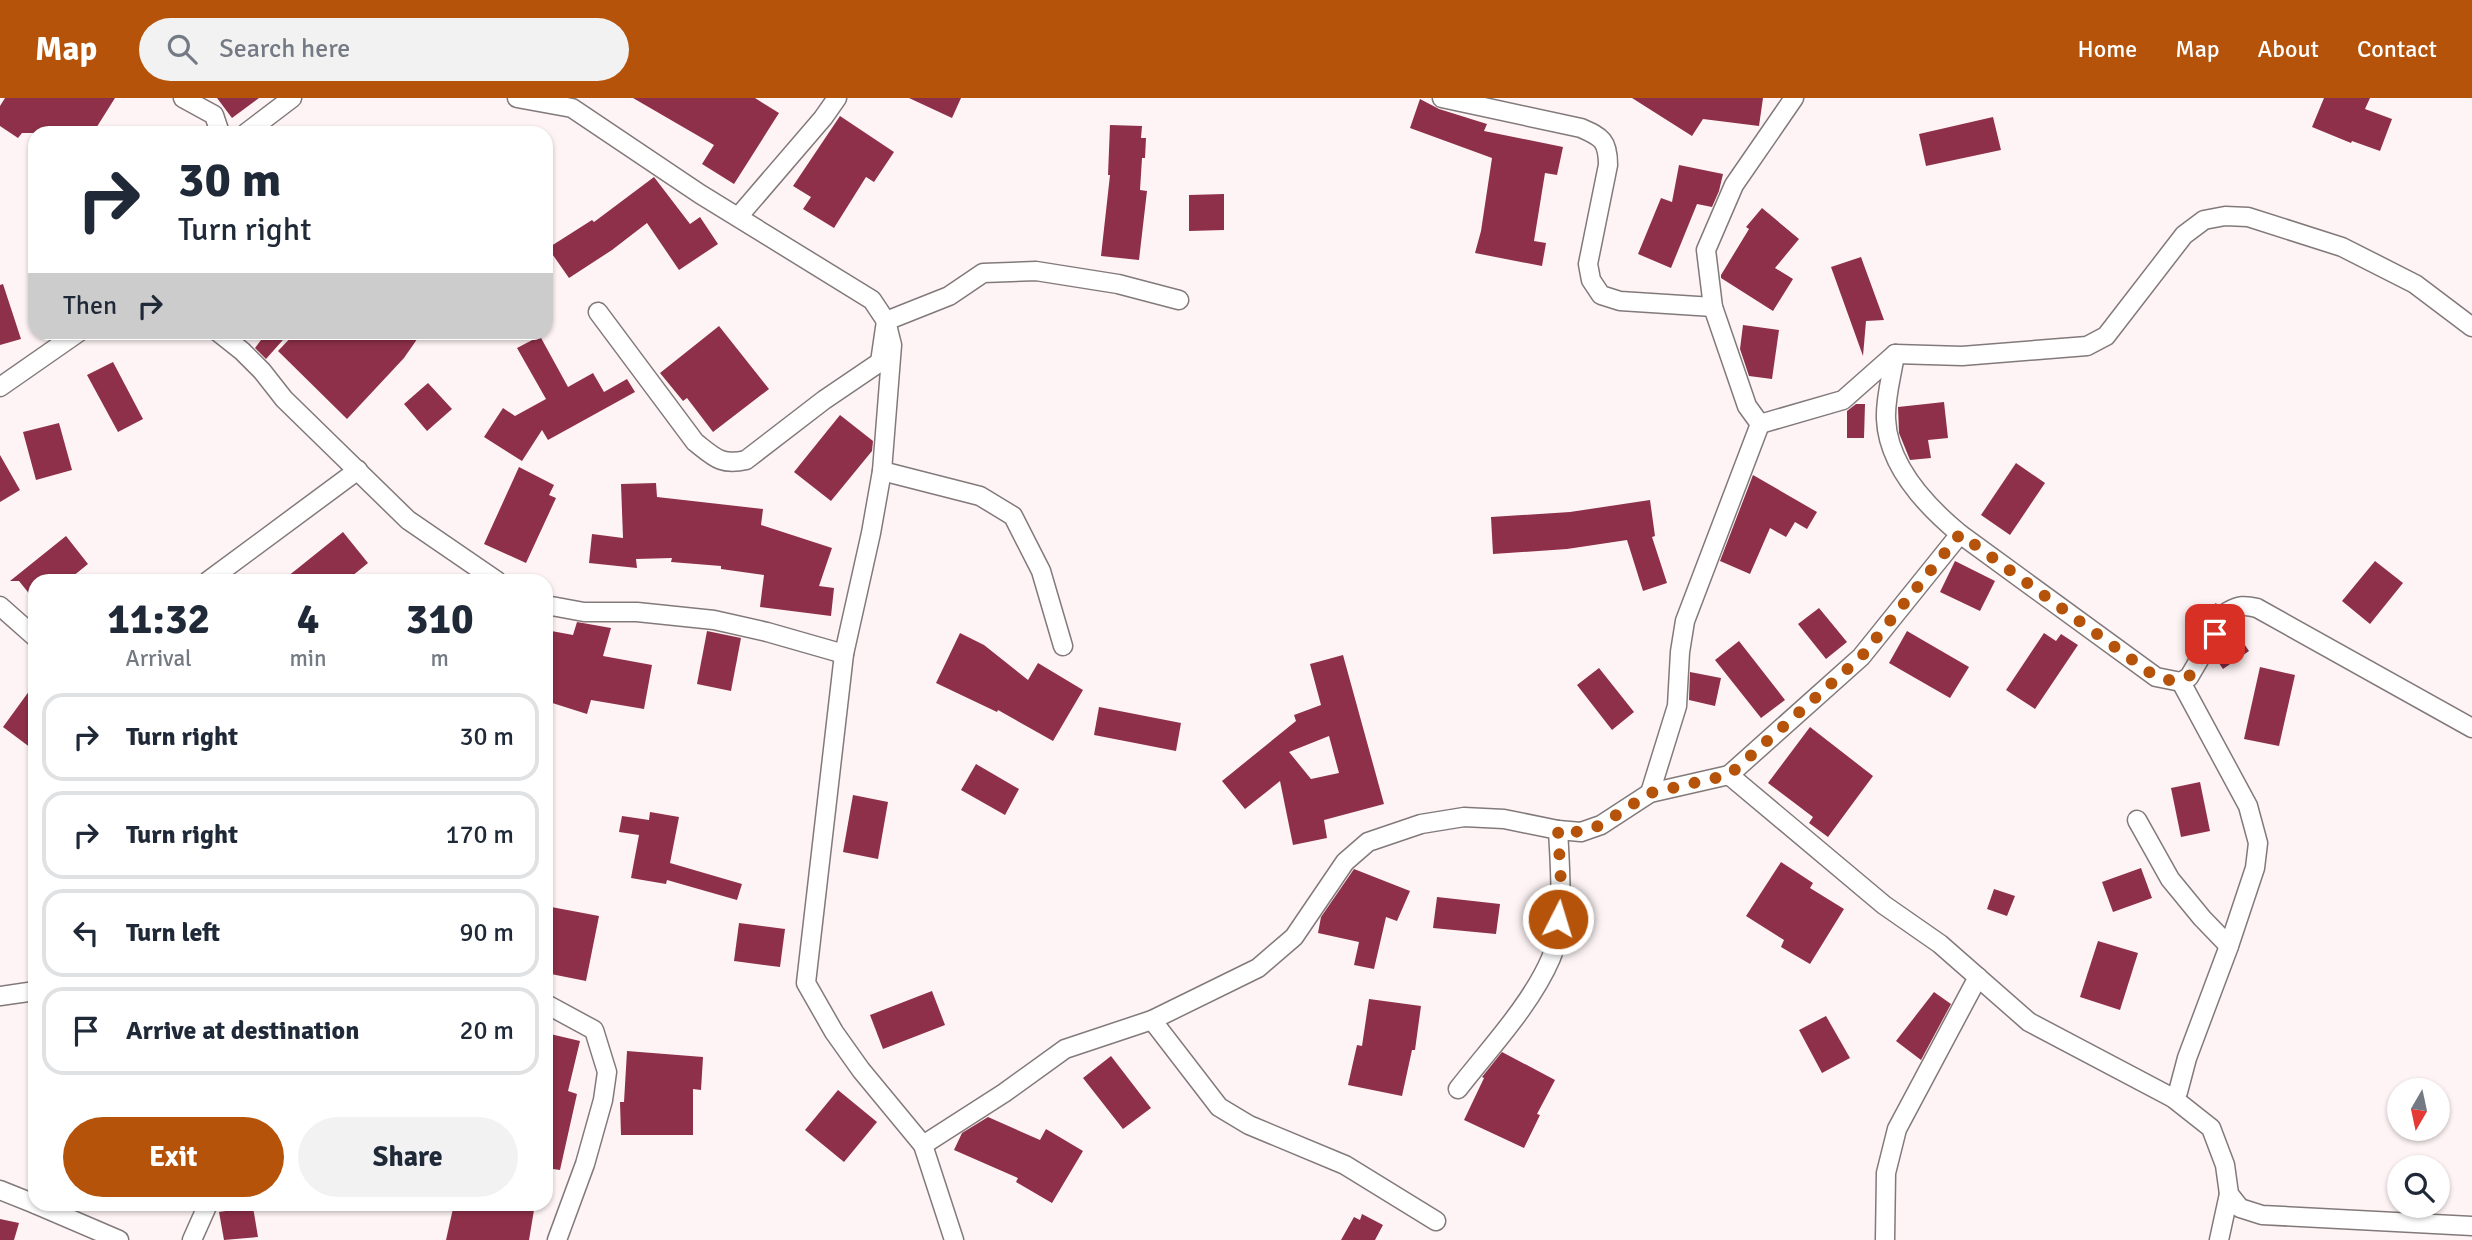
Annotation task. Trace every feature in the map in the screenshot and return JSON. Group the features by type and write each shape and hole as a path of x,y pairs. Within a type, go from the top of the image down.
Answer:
{"street":[{"path":"183,98 214,115 218,126"},
{"path":"255,126 292,98"},
{"path":"517,98 572,108 738,217 873,300 886,321 892,345 882,471 872,533 844,654 806,984 860,1070 923,1145 954,1240"},
{"path":"738,217 837,98"},
{"path":"1442,98 1581,128 1599,136 1608,149 1608,165 1588,264 1591,280 1601,295 1620,302 1713,307"},
{"path":"1760,424 1747,406 1713,307 1706,250 1734,185 1794,98"},
{"path":"1760,424 1843,400 1895,354 1962,356 2087,345 2106,336 2184,235 2204,220 2225,216 2248,218 2342,247 2415,284 2472,327"},
{"path":"886,321 949,296 983,273 1036,271 1118,284 1179,300"},
{"path":"598,312 695,443 716,459 731,464 746,460 824,400 880,362 886,321"},
{"path":"0,387 68,340"},
{"path":"228,340 262,371 284,399 408,520 487,574"},
{"path":"1895,354 1886,419 1894,454 1936,514 2156,677 2181,682 2189,677 2227,612 2245,605 2257,608 2472,728"},
{"path":"1650,793 1676,706 1685,621 1760,424"},
{"path":"217,574 358,470"},
{"path":"882,471 980,496 1013,516 1041,571 1063,646"},
{"path":"923,1145 1004,1093 1065,1049 1152,1020 1258,968 1294,937 1345,862 1368,842 1421,824 1464,817 1504,819 1581,832 1601,825 1650,793 1729,775 1861,657 1960,534"},
{"path":"0,606 28,631"},
{"path":"553,606 584,612 637,612 715,620 844,654"},
{"path":"2173,1098 2178,1092 2230,946 2255,868 2258,843 2248,806 2181,682"},
{"path":"1729,775 1884,905 1940,944 2029,1022 2173,1098 2211,1128 2225,1165 2229,1194 2219,1240"},
{"path":"2137,820 2170,879 2202,918 2230,946"},
{"path":"1458,1089 1531,994 1552,956 1561,883 1558,830"},
{"path":"1885,1240 1886,1173 1897,1129 1978,976"},
{"path":"0,996 28,991"},
{"path":"553,1008 594,1030 607,1072 603,1100 585,1164 557,1240"},
{"path":"1152,1020 1219,1107 1249,1125 1345,1165 1436,1222"},
{"path":"0,1190 28,1201"},
{"path":"2229,1194 2240,1208 2262,1215 2472,1226"},
{"path":"51,1211 119,1240"},
{"path":"192,1240 205,1211"}],"building":[{"path":"5,98 115,98 97,126 28,126 28,133 22,133 18,138 0,126 0,106"},
{"path":"217,98 259,98 232,118"},
{"path":"633,98 755,98 779,113 734,184 702,164 714,145"},
{"path":"909,98 961,98 952,118"},
{"path":"1632,98 1763,98 1759,126 1703,119 1692,136"},
{"path":"2324,98 2370,98 2365,109 2392,119 2380,151 2352,141 2351,143 2312,127"},
{"path":"1420,99 1439,109 1487,124 1484,131 1563,147 1557,175 1545,173 1534,241 1546,243 1542,266 1475,253 1492,158 1410,128"},
{"path":"840,116 894,152 874,182 866,177 834,228 803,209 811,197 793,186"},
{"path":"1993,117 2001,150 1926,166 1919,134"},
{"path":"1110,125 1142,126 1141,138 1146,138 1140,190 1147,191 1139,260 1101,256 1110,175"},
{"path":"1679,165 1723,174 1712,207 1697,204 1671,268 1638,254 1661,198 1672,202"},
{"path":"654,177 690,224 700,217 718,244 679,270 647,223 569,278 553,255 553,245 592,220 594,222"},
{"path":"1224,194 1224,230 1189,231 1189,195"},
{"path":"1762,208 1799,239 1775,268 1793,279 1773,311 1721,278 1749,229 1746,227"},
{"path":"1861,257 1884,320 1866,321 1863,356 1831,267"},
{"path":"3,284 21,339 0,345 0,285"},
{"path":"1743,325 1779,330 1772,379 1749,376 1740,349"},
{"path":"719,326 769,389 713,432 687,398 683,401 660,373"},
{"path":"261,340 283,340 266,359 255,348"},
{"path":"288,340 416,340 404,358 347,419 278,351"},
{"path":"532,340 542,340 568,387 593,373 604,392 627,379 635,392 548,440 542,430 522,461 484,437 503,408 515,416 546,399 517,348"},
{"path":"113,362 143,419 118,432 87,375"},
{"path":"428,383 452,409 427,431 404,404"},
{"path":"1944,402 1948,438 1928,440 1931,458 1910,460 1899,433 1898,407"},
{"path":"1856,404 1865,404 1864,438 1847,438 1847,411"},
{"path":"840,415 873,441 872,451 831,501 794,472"},
{"path":"59,423 72,470 36,480 23,432"},
{"path":"0,455 20,490 0,502"},
{"path":"2016,463 2045,483 2010,535 1981,515"},
{"path":"519,467 554,485 549,495 556,498 526,563 484,544"},
{"path":"1753,475 1817,512 1807,529 1795,522 1786,537 1770,528 1750,574 1720,561"},
{"path":"656,483 657,497 763,509 761,525 832,548 819,586 834,588 831,616 760,607 764,575 721,569 721,566 671,562 672,558 636,559 637,568 589,563 592,534 623,538 621,484"},
{"path":"1650,500 1655,536 1652,537 1667,583 1643,591 1627,540 1567,549 1493,554 1491,517 1570,512"},
{"path":"343,532 368,563 355,574 291,574"},
{"path":"66,536 88,564 76,574 28,574 28,592 19,581 10,581"},
{"path":"1955,561 1995,581 1980,611 1940,592"},
{"path":"2375,561 2403,583 2370,624 2342,601"},
{"path":"2216,603 2218,606 2200,635 2190,621"},
{"path":"1819,608 1847,642 1826,659 1798,624"},
{"path":"577,622 611,628 603,656 652,665 644,709 591,700 587,714 553,703 553,631 573,635"},
{"path":"2232,626 2249,651 2223,669 2214,656"},
{"path":"707,631 741,638 731,691 697,684"},
{"path":"1907,631 1969,667 1950,698 1889,663"},
{"path":"960,633 984,645 1028,680 1038,663 1083,690 1053,741 998,710 997,712 936,683"},
{"path":"2044,633 2056,641 2061,634 2078,645 2035,709 2006,690"},
{"path":"1739,641 1785,700 1761,718 1715,660"},
{"path":"1343,655 1384,804 1324,820 1327,838 1293,845 1280,781 1245,809 1222,781 1296,721 1294,715 1321,705 1310,664","holes":["1329,736 1339,773 1311,779 1289,752"]},
{"path":"2260,667 2295,675 2279,746 2244,739"},
{"path":"1599,668 1634,712 1612,730 1577,685"},
{"path":"1690,672 1721,678 1715,706 1689,700"},
{"path":"28,693 28,746 3,727"},
{"path":"1099,707 1181,723 1176,751 1094,735"},
{"path":"1810,727 1873,776 1828,837 1809,823 1813,817 1768,783"},
{"path":"976,764 1019,789 1005,815 961,790"},
{"path":"2200,782 2210,831 2181,837 2171,788"},
{"path":"853,795 888,802 878,859 843,852"},
{"path":"650,812 679,817 670,863 742,884 737,900 667,880 666,884 631,878 639,835 619,832 622,816 649,820"},
{"path":"1781,862 1813,883 1810,888 1844,909 1810,964 1781,947 1784,940 1746,916"},
{"path":"2141,868 2152,898 2113,912 2102,882"},
{"path":"1354,869 1410,891 1397,921 1386,917 1374,969 1354,965 1359,942 1318,933 1321,917"},
{"path":"1994,889 2015,896 2007,916 1987,909"},
{"path":"1437,897 1500,904 1496,934 1433,928"},
{"path":"553,907 599,916 586,981 553,974"},
{"path":"739,923 785,929 780,967 734,961"},
{"path":"2098,941 2138,953 2120,1010 2080,997"},
{"path":"932,991 945,1025 883,1049 870,1015"},
{"path":"1934,992 1951,1004 1921,1060 1896,1041"},
{"path":"1369,999 1421,1006 1415,1050 1412,1050 1402,1096 1348,1085 1357,1045 1362,1046"},
{"path":"1826,1016 1850,1058 1822,1073 1799,1030"},
{"path":"553,1035 580,1041 568,1091 577,1094 560,1170 553,1169"},
{"path":"627,1051 703,1057 701,1090 693,1089 693,1135 621,1135 620,1102 624,1102"},
{"path":"1502,1052 1555,1080 1537,1114 1540,1115 1524,1148 1464,1120 1484,1078 1482,1077"},
{"path":"1111,1056 1151,1108 1123,1129 1083,1078"},
{"path":"838,1090 877,1122 844,1162 805,1130"},
{"path":"988,1117 1040,1140 1046,1129 1083,1151 1052,1203 1016,1182 1018,1178 954,1150 962,1133"},
{"path":"254,1211 258,1237 224,1240 219,1212"},
{"path":"452,1211 534,1211 529,1240 446,1240"},
{"path":"1362,1214 1383,1225 1375,1240 1341,1240 1354,1217 1360,1220"},
{"path":"0,1219 19,1223 14,1240 0,1240"}],"route":[{"path":"1558,919 1561,883 1558,830 1581,832 1601,825 1650,793 1729,775 1861,657 1960,534 2156,677 2181,682 2189,677 2215,634"}]}
